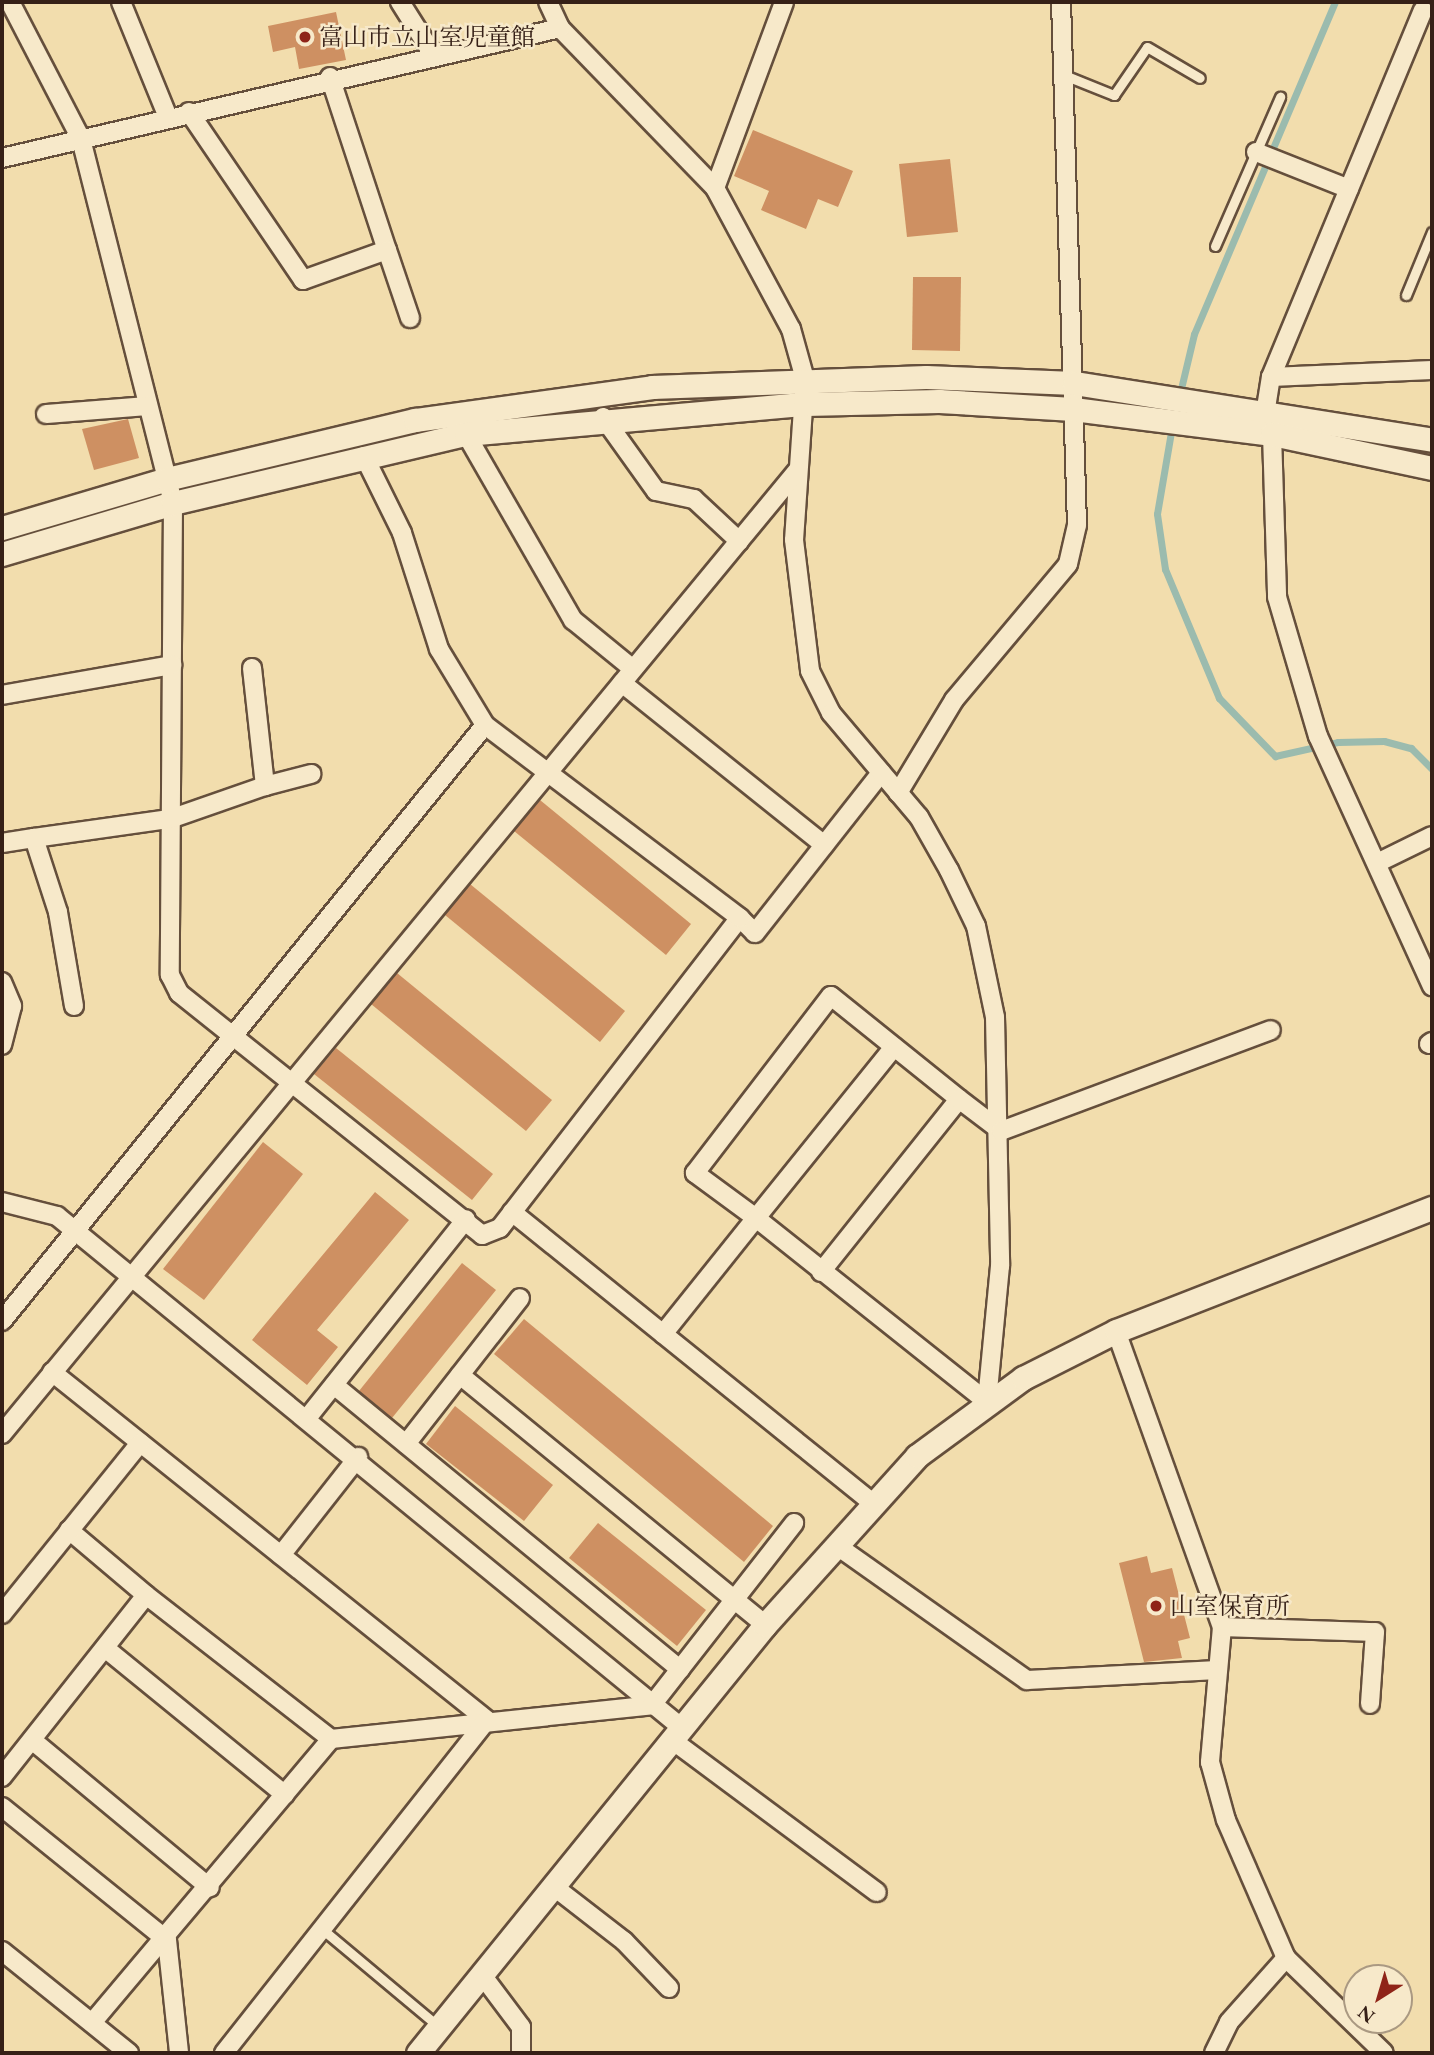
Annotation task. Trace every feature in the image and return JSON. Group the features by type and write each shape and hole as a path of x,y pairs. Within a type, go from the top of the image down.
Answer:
{"street":[{"path":"10,2 81,139 173,503 170,975 179,993 234,1040 466,1219 482,1235 500,1228 740,918"},
{"path":"121,2 168,117"},
{"path":"400,2 433,56"},
{"path":"548,2 560,28 715,188 791,329 805,379 794,540 810,670 831,713 919,817 976,926 995,1017 1001,1131 1000,1266 986,1402"},
{"path":"715,188 784,2"},
{"path":"898,793 954,700 1068,564 1077,525 1061,2"},
{"path":"1266,408 1271,377 1423,10"},
{"path":"2,158 330,77 560,28"},
{"path":"330,77 410,318"},
{"path":"189,112 303,281 387,250"},
{"path":"1256,152 1349,189"},
{"path":"1271,377 1432,370"},
{"path":"2,528 167,479 415,420 531,401 805,379 1074,383 1266,408 1432,440"},
{"path":"2,554 173,503 466,434 603,417 804,404 939,401 1073,410 1272,434 1432,468"},
{"path":"47,414 148,406"},
{"path":"603,417 656,491 694,499 740,541"},
{"path":"466,434 573,620 634,669"},
{"path":"1272,434 1277,597 1318,736 1432,986"},
{"path":"364,456 402,533 439,649 485,725 740,918 755,933 881,773"},
{"path":"2,1434 130,1275 797,471"},
{"path":"2,695 172,665"},
{"path":"252,668 265,786"},
{"path":"622,683 824,845"},
{"path":"2,1321 234,1040 485,725"},
{"path":"2,844 170,819 265,786 311,774"},
{"path":"1377,863 1432,836"},
{"path":"34,838 58,912 74,1006"},
{"path":"2,982 12,1006 2,1045"},
{"path":"986,1402 756,1218 695,1173 831,996 1001,1131"},
{"path":"1001,1131 1271,1030"},
{"path":"663,1334 894,1047"},
{"path":"821,1272 959,1098"},
{"path":"2,1202 57,1216 358,1457 652,1705 677,1734 877,1892"},
{"path":"418,2053 765,1625 917,1456 986,1402 1116,1331 1431,1209"},
{"path":"512,1212 873,1503"},
{"path":"308,1418 466,1219"},
{"path":"406,1444 520,1298"},
{"path":"1116,1331 1222,1627 1210,1762 1226,1820 1286,1958 1384,2053"},
{"path":"52,1372 487,1720"},
{"path":"460,1375 765,1625"},
{"path":"334,1385 680,1669"},
{"path":"2,1614 140,1443"},
{"path":"281,1555 358,1457"},
{"path":"92,2023 167,1940 331,1739 487,1720 652,1705 794,1523"},
{"path":"69,1530 146,1595 331,1739"},
{"path":"836,1545 1027,1680 1218,1670"},
{"path":"2,1777 146,1595"},
{"path":"1222,1627 1375,1632 1370,1704"},
{"path":"105,1648 285,1795"},
{"path":"223,2053 487,1720"},
{"path":"32,1740 210,1888"},
{"path":"2,1807 167,1940 179,2053"},
{"path":"553,1886 624,1941 669,1988"},
{"path":"2,1951 129,2053"},
{"path":"1214,2053 1228,2022 1286,1958"},
{"path":"482,1975 521,2027 521,2053"}],"lane":[{"path":"1064,75 1114,95 1146,47 1200,78"},
{"path":"1215,246 1280,97"},
{"path":"1406,295 1432,232"},
{"path":"322,1929 440,2027"}],"building":[{"name":"富山市立山室児童館","path":"336,12 346,60 299,69 295,47 273,52 268,26"},
{"path":"753,130 853,171 838,207 818,199 806,229 761,210 769,191 734,176"},
{"path":"950,159 958,232 907,237 899,164"},
{"path":"913,277 961,277 960,351 912,350"},
{"path":"128,419 139,458 94,470 82,429"},
{"path":"540,800 691,924 666,955 514,831"},
{"path":"470,884 625,1011 600,1042 445,915"},
{"path":"397,973 552,1100 526,1131 371,1004"},
{"path":"336,1048 493,1174 472,1200 314,1074"},
{"path":"263,1142 303,1174 204,1300 163,1269"},
{"path":"375,1192 409,1220 317,1330 338,1347 307,1385 252,1340"},
{"path":"462,1263 496,1290 392,1418 359,1391"},
{"path":"524,1319 773,1526 744,1562 494,1354"},
{"path":"455,1406 553,1485 524,1521 426,1444"},
{"path":"598,1523 706,1610 677,1646 569,1558"},
{"name":"山室保育所","path":"1147,1556 1151,1573 1172,1568 1190,1638 1178,1641 1182,1658 1144,1662 1119,1563"}],"waterway":[{"path":"1179,397 1194,334 1335,2"},
{"path":"1172,426 1157,514 1165,569 1219,698 1275,756 1338,742 1384,741 1411,748 1432,769"}],"place":[{"name":"富山市立山室児童館","path":"305,37"},
{"name":"山室保育所","path":"1156,1606"}]}
